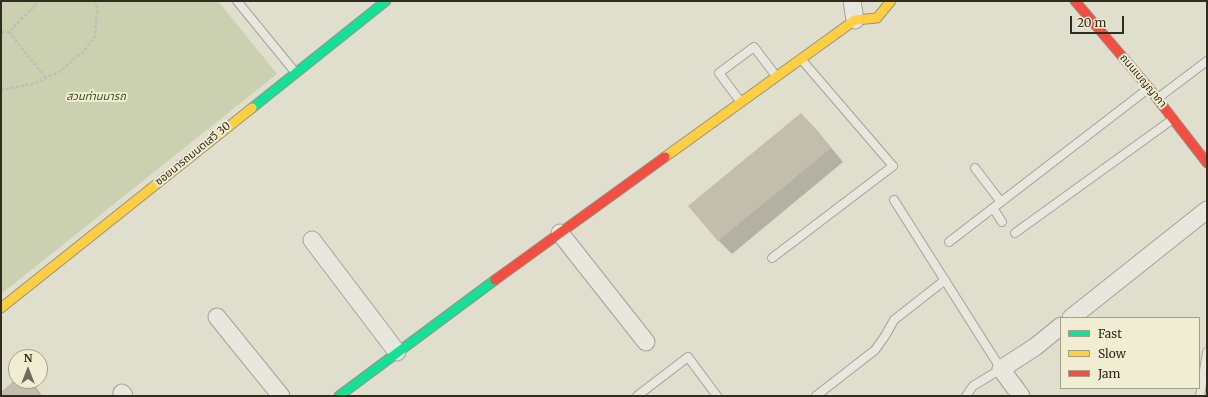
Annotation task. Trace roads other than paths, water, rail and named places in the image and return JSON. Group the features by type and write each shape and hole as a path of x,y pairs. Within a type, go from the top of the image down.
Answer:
{"street":[{"name":"ซอยนารถมนตเสวี 30","path":"1,308 386,1"},
{"path":"852,1 855,20"},
{"path":"339,396 800,58 855,20 877,18 891,1"},
{"name":"ถนนเบญญาภา","path":"1075,1 1150,88 1207,163"},
{"path":"1072,317 1207,210"},
{"path":"560,233 646,342"},
{"path":"312,240 397,352"},
{"path":"217,317 281,396"},
{"path":"1021,396 1002,368 1035,347 1060,327"}],"lane":[{"path":"236,1 296,73"},
{"path":"741,102 719,73 754,47 776,76"},
{"path":"772,258 893,166 800,58"},
{"path":"1158,98 1207,61"},
{"path":"949,242 1150,88"},
{"path":"1015,234 1174,119"},
{"path":"975,168 1001,202"},
{"path":"894,200 1002,368 973,386 966,396"},
{"path":"993,208 1002,222"},
{"path":"816,396 874,350 885,336 894,320 945,280"},
{"path":"1200,396 1207,352"},
{"path":"637,396 688,357 717,396"}],"park label":[{"name":"สวนท่านนารถ","path":"96,97"}]}
